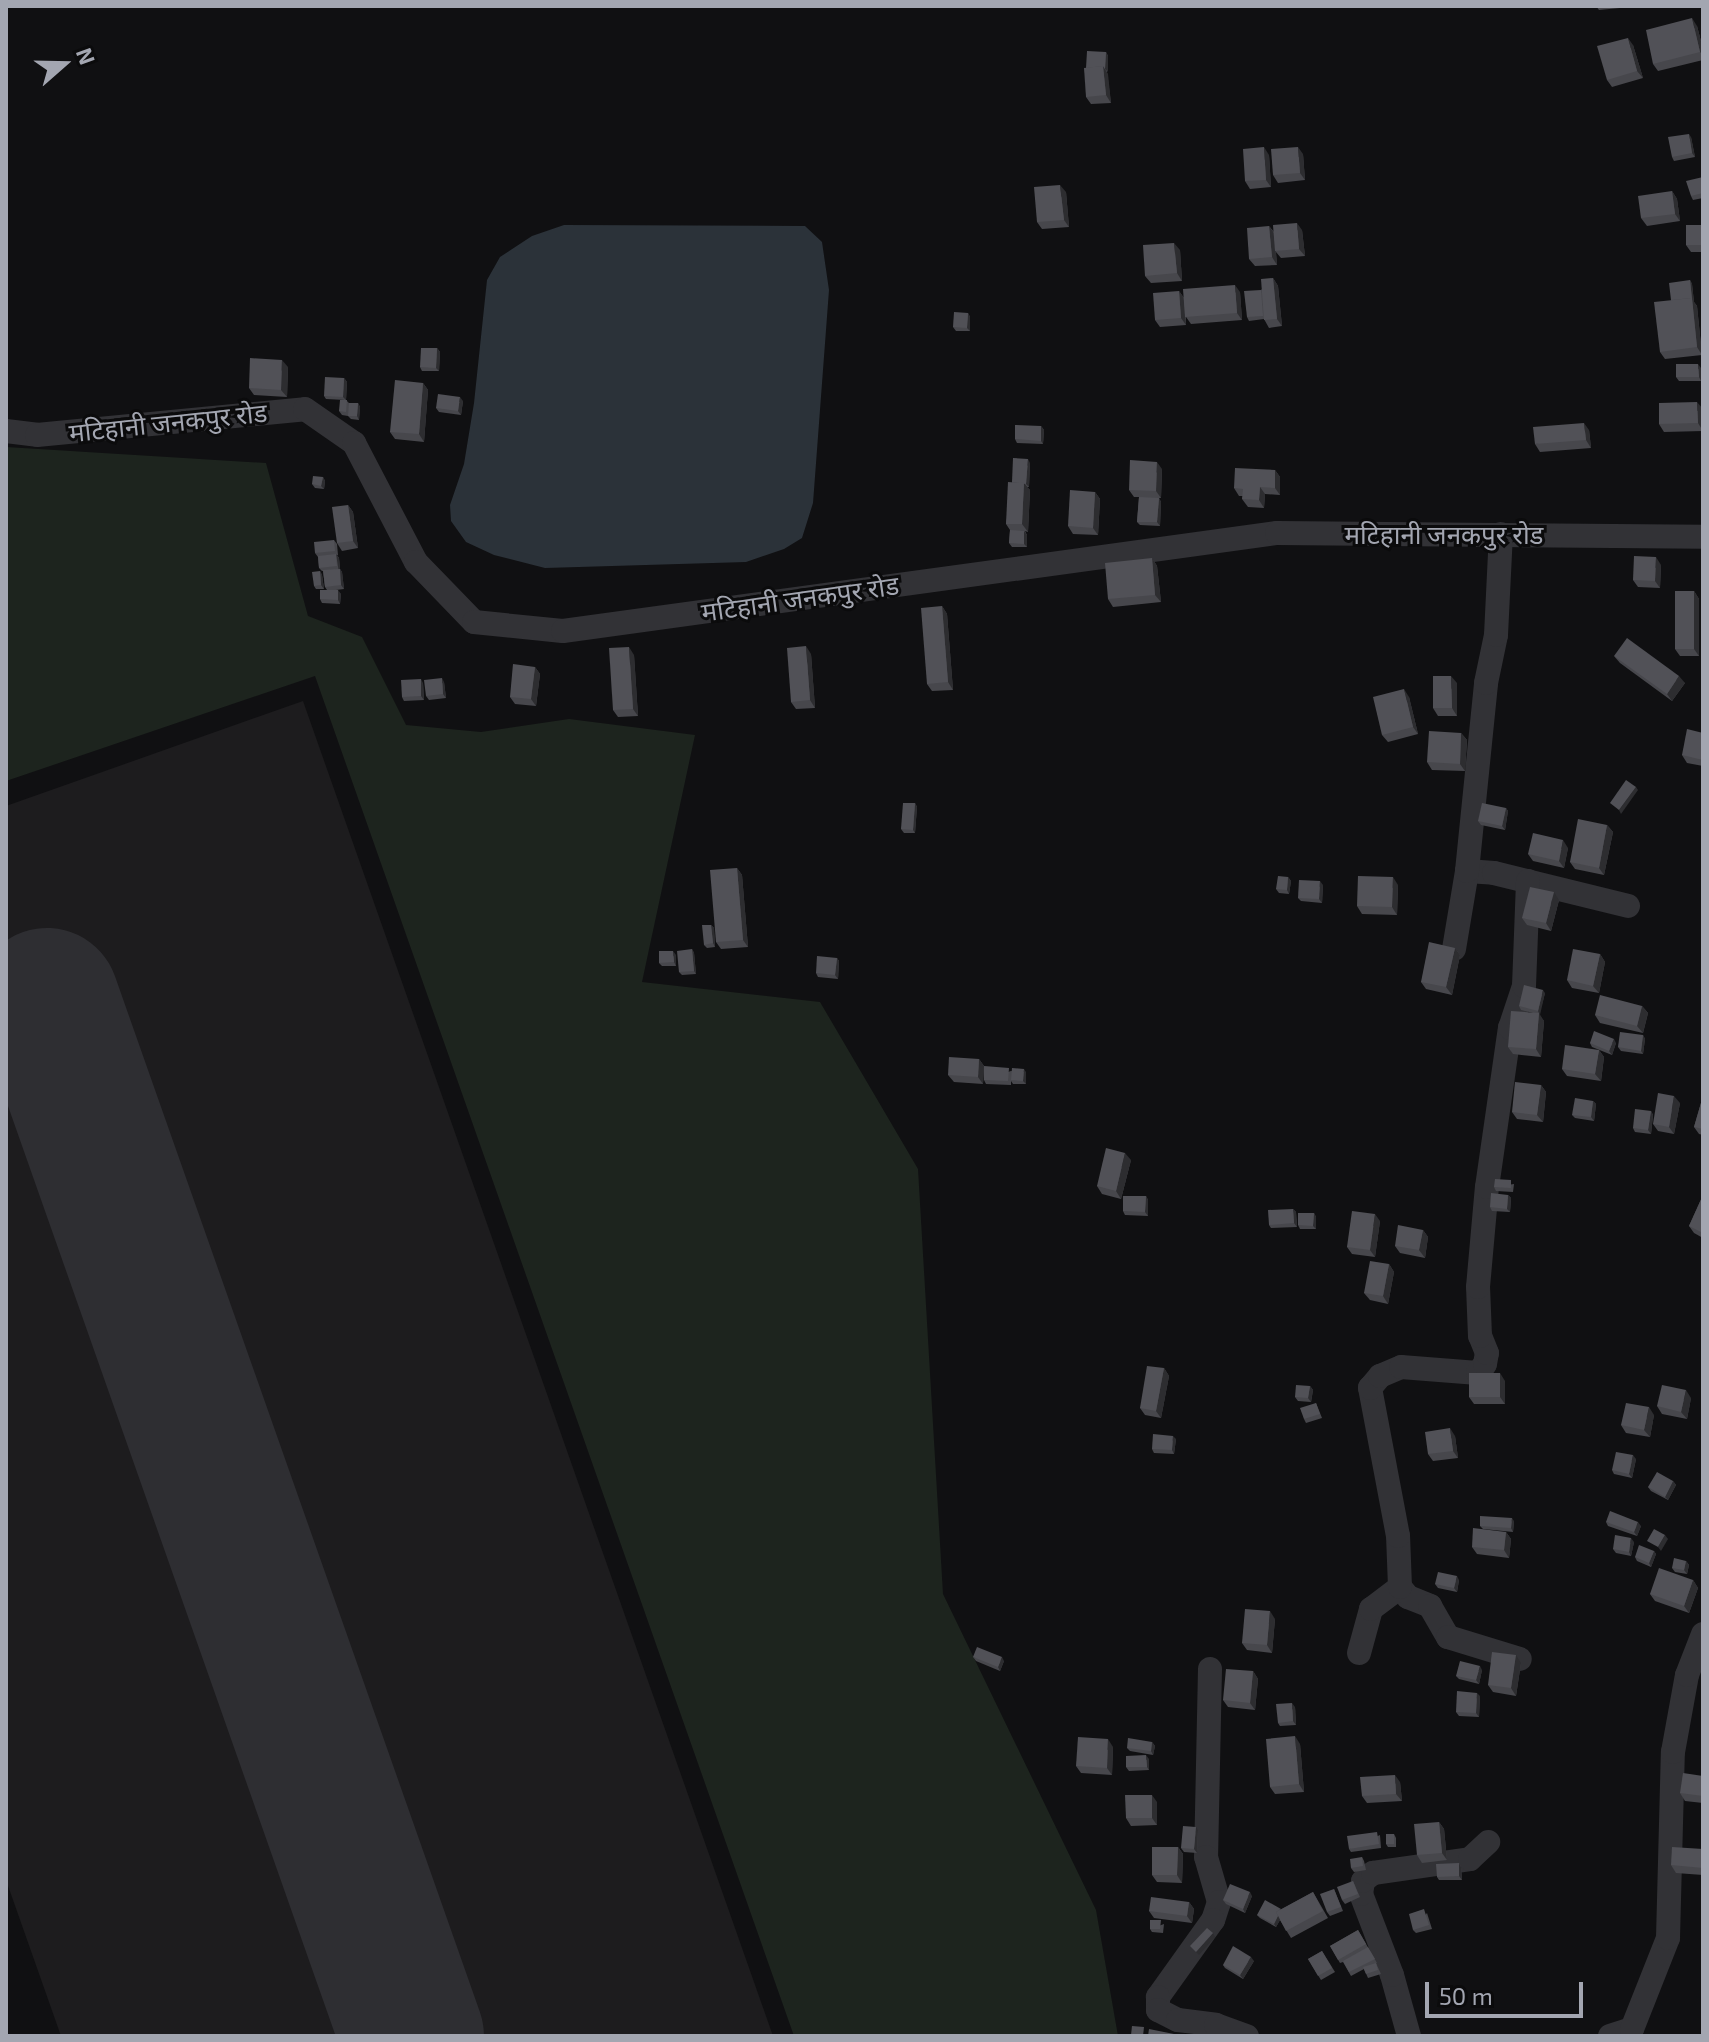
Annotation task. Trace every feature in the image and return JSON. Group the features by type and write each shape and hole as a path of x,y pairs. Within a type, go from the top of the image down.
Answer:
{"street":[{"name":"मटिहानी जनकपुर रोड","path":"6,431 37,435 305,409 354,443 416,562 474,622 563,631 1277,533 1703,537"},
{"path":"1454,949 1467,871 1486,683 1496,635 1501,534"},
{"path":"1467,871 1528,881 1628,906"},
{"path":"1520,1659 1448,1637 1430,1606 1408,1597 1400,1587 1398,1536 1370,1388 1380,1376 1401,1367 1478,1373 1485,1364 1487,1353 1480,1336 1478,1287 1484,1216 1510,1028 1524,986 1528,881"},
{"path":"1359,1653 1371,1609 1400,1587"},
{"path":"1629,2034 1668,1938 1673,1752 1692,1709 1687,1675 1703,1634"},
{"path":"1210,1669 1206,1857 1219,1902 1213,1920 1158,1997 1158,2010 1178,2020 1216,2025 1247,2036"},
{"path":"1409,2036 1392,1975 1361,1894 1363,1881 1373,1873 1470,1859 1488,1842"}],"shaded area":[{"path":"564,225 805,226 822,242 829,290 813,503 802,538 784,549 746,562 545,568 494,555 466,542 451,521 450,505 464,464 487,280 500,257 532,236"},
{"path":"6,447 266,463 308,616 362,637 406,725 481,732 569,719 695,735 642,982 820,1002 918,1169 943,1594 1096,1910 1118,2036 794,2036 315,676 6,781"},
{"path":"303,701 773,2036 61,2036 6,1880 6,806"}],"building":[{"path":"1692,18 1700,52 1653,64 1646,30"},
{"path":"1628,38 1637,71 1607,80 1597,46"},
{"path":"1087,51 1106,52 1105,69 1103,66 1086,68"},
{"path":"1103,66 1106,95 1086,97 1084,68"},
{"path":"1689,134 1692,153 1672,157 1668,137"},
{"path":"1264,147 1266,180 1245,181 1243,149"},
{"path":"1298,147 1300,173 1273,175 1271,149"},
{"path":"1703,177 1703,193 1691,196 1686,181"},
{"path":"1060,185 1064,220 1037,222 1034,187"},
{"path":"1672,191 1675,214 1641,218 1638,196"},
{"path":"1297,223 1299,249 1275,251 1273,225"},
{"path":"1686,225 1703,225 1703,245 1686,245"},
{"path":"1269,226 1272,257 1249,259 1247,228"},
{"path":"1174,243 1177,273 1145,276 1143,245"},
{"path":"1273,278 1277,319 1264,320 1261,279"},
{"path":"1690,280 1692,298 1671,300 1669,283"},
{"path":"1235,285 1237,313 1185,317 1183,289"},
{"path":"1261,290 1263,316 1247,317 1244,291"},
{"path":"1179,291 1181,318 1155,320 1153,293"},
{"path":"1692,298 1697,347 1660,352 1654,302"},
{"path":"954,312 968,313 967,328 953,327"},
{"path":"421,348 437,348 436,368 420,367"},
{"path":"250,358 282,360 281,390 249,388"},
{"path":"1676,364 1698,364 1699,377 1676,377"},
{"path":"325,377 344,378 343,397 324,396"},
{"path":"395,380 423,383 419,434 390,432"},
{"path":"438,394 460,397 458,411 436,408"},
{"path":"340,400 347,400 346,412 339,411"},
{"path":"1697,402 1698,423 1659,424 1659,403"},
{"path":"349,403 358,403 357,416 348,416"},
{"path":"1584,423 1586,440 1535,444 1533,427"},
{"path":"1015,425 1041,426 1041,441 1015,439"},
{"path":"1013,458 1028,459 1026,484 1012,482"},
{"path":"1130,460 1157,462 1156,491 1129,490"},
{"path":"1235,468 1275,470 1275,488 1260,487 1259,500 1242,499 1243,489 1234,488"},
{"path":"313,476 323,477 321,486 312,484"},
{"path":"1008,482 1024,483 1022,524 1006,524"},
{"path":"1070,490 1095,492 1093,528 1068,526"},
{"path":"1139,497 1159,498 1157,522 1137,522"},
{"path":"348,505 353,541 337,543 332,507"},
{"path":"1010,530 1024,531 1024,544 1009,543"},
{"path":"334,540 335,551 315,553 314,542"},
{"path":"336,554 337,566 319,568 318,556"},
{"path":"1634,556 1656,557 1655,581 1633,580"},
{"path":"1152,558 1155,595 1108,599 1105,563"},
{"path":"340,569 341,585 325,587 323,570"},
{"path":"320,571 321,585 314,586 312,572"},
{"path":"320,590 338,590 338,600 320,599"},
{"path":"1675,591 1694,591 1694,649 1675,649"},
{"path":"942,606 948,682 927,684 921,608"},
{"path":"1627,638 1679,676 1667,694 1614,656"},
{"path":"806,646 810,700 791,702 787,648"},
{"path":"629,647 633,709 613,710 609,648"},
{"path":"513,664 535,667 531,699 510,697"},
{"path":"1433,676 1451,676 1452,708 1433,708"},
{"path":"442,678 443,694 426,696 424,680"},
{"path":"421,679 421,696 402,697 401,680"},
{"path":"1404,689 1413,727 1382,735 1373,697"},
{"path":"1687,729 1703,733 1703,760 1682,755"},
{"path":"1429,731 1461,733 1460,764 1427,762"},
{"path":"1626,780 1636,787 1619,810 1610,803"},
{"path":"903,803 915,803 913,830 901,829"},
{"path":"1482,803 1506,808 1502,826 1478,821"},
{"path":"1578,819 1607,825 1599,868 1570,862"},
{"path":"1533,833 1563,840 1559,861 1528,854"},
{"path":"737,868 743,940 716,942 710,870"},
{"path":"1278,876 1288,877 1287,890 1276,889"},
{"path":"1358,876 1393,877 1392,907 1357,906"},
{"path":"1299,880 1320,881 1319,899 1298,898"},
{"path":"1530,887 1554,892 1546,923 1522,918"},
{"path":"702,925 711,925 713,943 704,945"},
{"path":"1429,942 1455,948 1446,987 1421,982"},
{"path":"692,949 694,971 679,972 677,951"},
{"path":"1573,949 1600,954 1593,986 1567,980"},
{"path":"659,951 673,951 674,962 659,963"},
{"path":"817,956 837,958 835,975 816,973"},
{"path":"1524,985 1543,990 1538,1011 1519,1006"},
{"path":"1600,995 1642,1006 1637,1026 1595,1015"},
{"path":"1511,1011 1539,1013 1536,1049 1508,1047"},
{"path":"1594,1031 1614,1039 1609,1051 1590,1043"},
{"path":"1620,1032 1643,1035 1641,1051 1618,1047"},
{"path":"1565,1045 1599,1050 1595,1074 1562,1069"},
{"path":"949,1057 979,1059 978,1077 948,1075"},
{"path":"984,1066 1009,1068 1008,1081 984,1080"},
{"path":"1012,1068 1024,1069 1023,1081 1011,1080"},
{"path":"1515,1082 1541,1085 1537,1115 1512,1112"},
{"path":"1658,1093 1674,1096 1669,1127 1653,1124"},
{"path":"1703,1096 1703,1129 1694,1127"},
{"path":"1575,1098 1593,1101 1591,1117 1572,1115"},
{"path":"1635,1109 1651,1111 1648,1130 1633,1128"},
{"path":"1106,1148 1125,1153 1116,1191 1097,1186"},
{"path":"1495,1179 1511,1180 1511,1188 1494,1187"},
{"path":"1491,1193 1508,1195 1507,1209 1490,1207"},
{"path":"1703,1195 1703,1233 1689,1226"},
{"path":"1123,1196 1146,1196 1145,1212 1123,1211"},
{"path":"1293,1209 1294,1223 1269,1225 1268,1210"},
{"path":"1352,1211 1375,1214 1370,1250 1347,1247"},
{"path":"1298,1213 1314,1213 1313,1226 1298,1225"},
{"path":"1398,1225 1423,1230 1419,1250 1395,1246"},
{"path":"1370,1261 1389,1264 1383,1296 1364,1293"},
{"path":"1147,1366 1164,1368 1156,1411 1140,1408"},
{"path":"1469,1373 1500,1373 1500,1397 1469,1397"},
{"path":"1296,1385 1310,1386 1308,1398 1295,1397"},
{"path":"1662,1385 1686,1390 1681,1412 1657,1406"},
{"path":"1316,1403 1320,1414 1304,1419 1300,1408"},
{"path":"1626,1403 1649,1407 1644,1430 1621,1425"},
{"path":"1450,1428 1453,1451 1428,1454 1425,1432"},
{"path":"1153,1434 1173,1436 1172,1450 1152,1449"},
{"path":"1616,1452 1633,1455 1629,1474 1612,1470"},
{"path":"1657,1472 1673,1481 1665,1497 1648,1487"},
{"path":"1610,1511 1638,1522 1634,1532 1606,1522"},
{"path":"1480,1516 1512,1518 1511,1528 1480,1526"},
{"path":"1473,1528 1506,1532 1504,1550 1472,1547"},
{"path":"1654,1529 1665,1535 1658,1547 1647,1541"},
{"path":"1615,1535 1631,1538 1629,1552 1613,1549"},
{"path":"1639,1545 1654,1551 1649,1563 1635,1557"},
{"path":"1674,1558 1686,1561 1684,1570 1672,1568"},
{"path":"1659,1568 1693,1580 1684,1606 1650,1594"},
{"path":"1438,1572 1457,1576 1454,1588 1435,1584"},
{"path":"1245,1609 1270,1611 1267,1645 1242,1643"},
{"path":"977,1647 1002,1657 998,1667 973,1657"},
{"path":"1492,1652 1516,1655 1511,1688 1488,1685"},
{"path":"1460,1661 1480,1666 1476,1680 1456,1676"},
{"path":"1226,1669 1253,1671 1250,1703 1223,1700"},
{"path":"1457,1691 1477,1693 1476,1713 1456,1712"},
{"path":"1292,1703 1293,1721 1278,1723 1276,1704"},
{"path":"1295,1736 1299,1784 1270,1787 1266,1739"},
{"path":"1078,1737 1108,1739 1107,1768 1076,1766"},
{"path":"1128,1738 1152,1742 1151,1751 1127,1748"},
{"path":"1146,1755 1147,1767 1126,1767 1126,1756"},
{"path":"1683,1773 1703,1776 1703,1796 1680,1793"},
{"path":"1395,1775 1396,1794 1362,1796 1360,1777"},
{"path":"1125,1795 1152,1795 1152,1818 1126,1818"},
{"path":"1439,1822 1442,1853 1417,1855 1414,1824"},
{"path":"1183,1826 1196,1827 1194,1849 1181,1848"},
{"path":"1377,1832 1379,1844 1349,1849 1347,1836"},
{"path":"1386,1834 1394,1834 1394,1844 1386,1844"},
{"path":"1152,1847 1178,1847 1177,1875 1152,1875"},
{"path":"1672,1847 1703,1849 1703,1868 1671,1865"},
{"path":"1362,1857 1363,1866 1351,1868 1350,1859"},
{"path":"1459,1863 1459,1876 1437,1877 1436,1864"},
{"path":"1353,1881 1358,1894 1342,1900 1337,1887"},
{"path":"1230,1884 1250,1892 1243,1909 1223,1900"},
{"path":"1334,1889 1341,1907 1327,1912 1320,1894"},
{"path":"1313,1892 1323,1911 1286,1931 1276,1912"},
{"path":"1151,1897 1189,1902 1187,1916 1149,1911"},
{"path":"1265,1900 1281,1909 1276,1912 1278,1916 1274,1924 1257,1915"},
{"path":"1424,1909 1429,1925 1413,1930 1409,1914"},
{"path":"1150,1920 1161,1920 1160,1929 1150,1929"},
{"path":"1207,1928 1213,1933 1196,1952 1190,1946"},
{"path":"1358,1930 1366,1944 1338,1960 1330,1946"},
{"path":"1233,1946 1251,1957 1240,1975 1223,1965"},
{"path":"1368,1947 1375,1959 1349,1972 1343,1961"},
{"path":"1322,1951 1332,1968 1318,1976 1308,1959"},
{"path":"1376,1963 1378,1970 1366,1974 1363,1967"},
{"path":"1132,2026 1144,2027 1143,2036 1131,2035"},
{"path":"1149,2029 1174,2034 1174,2036 1148,2036"}],"runway":[{"path":"47,1000 412,2036"}]}
